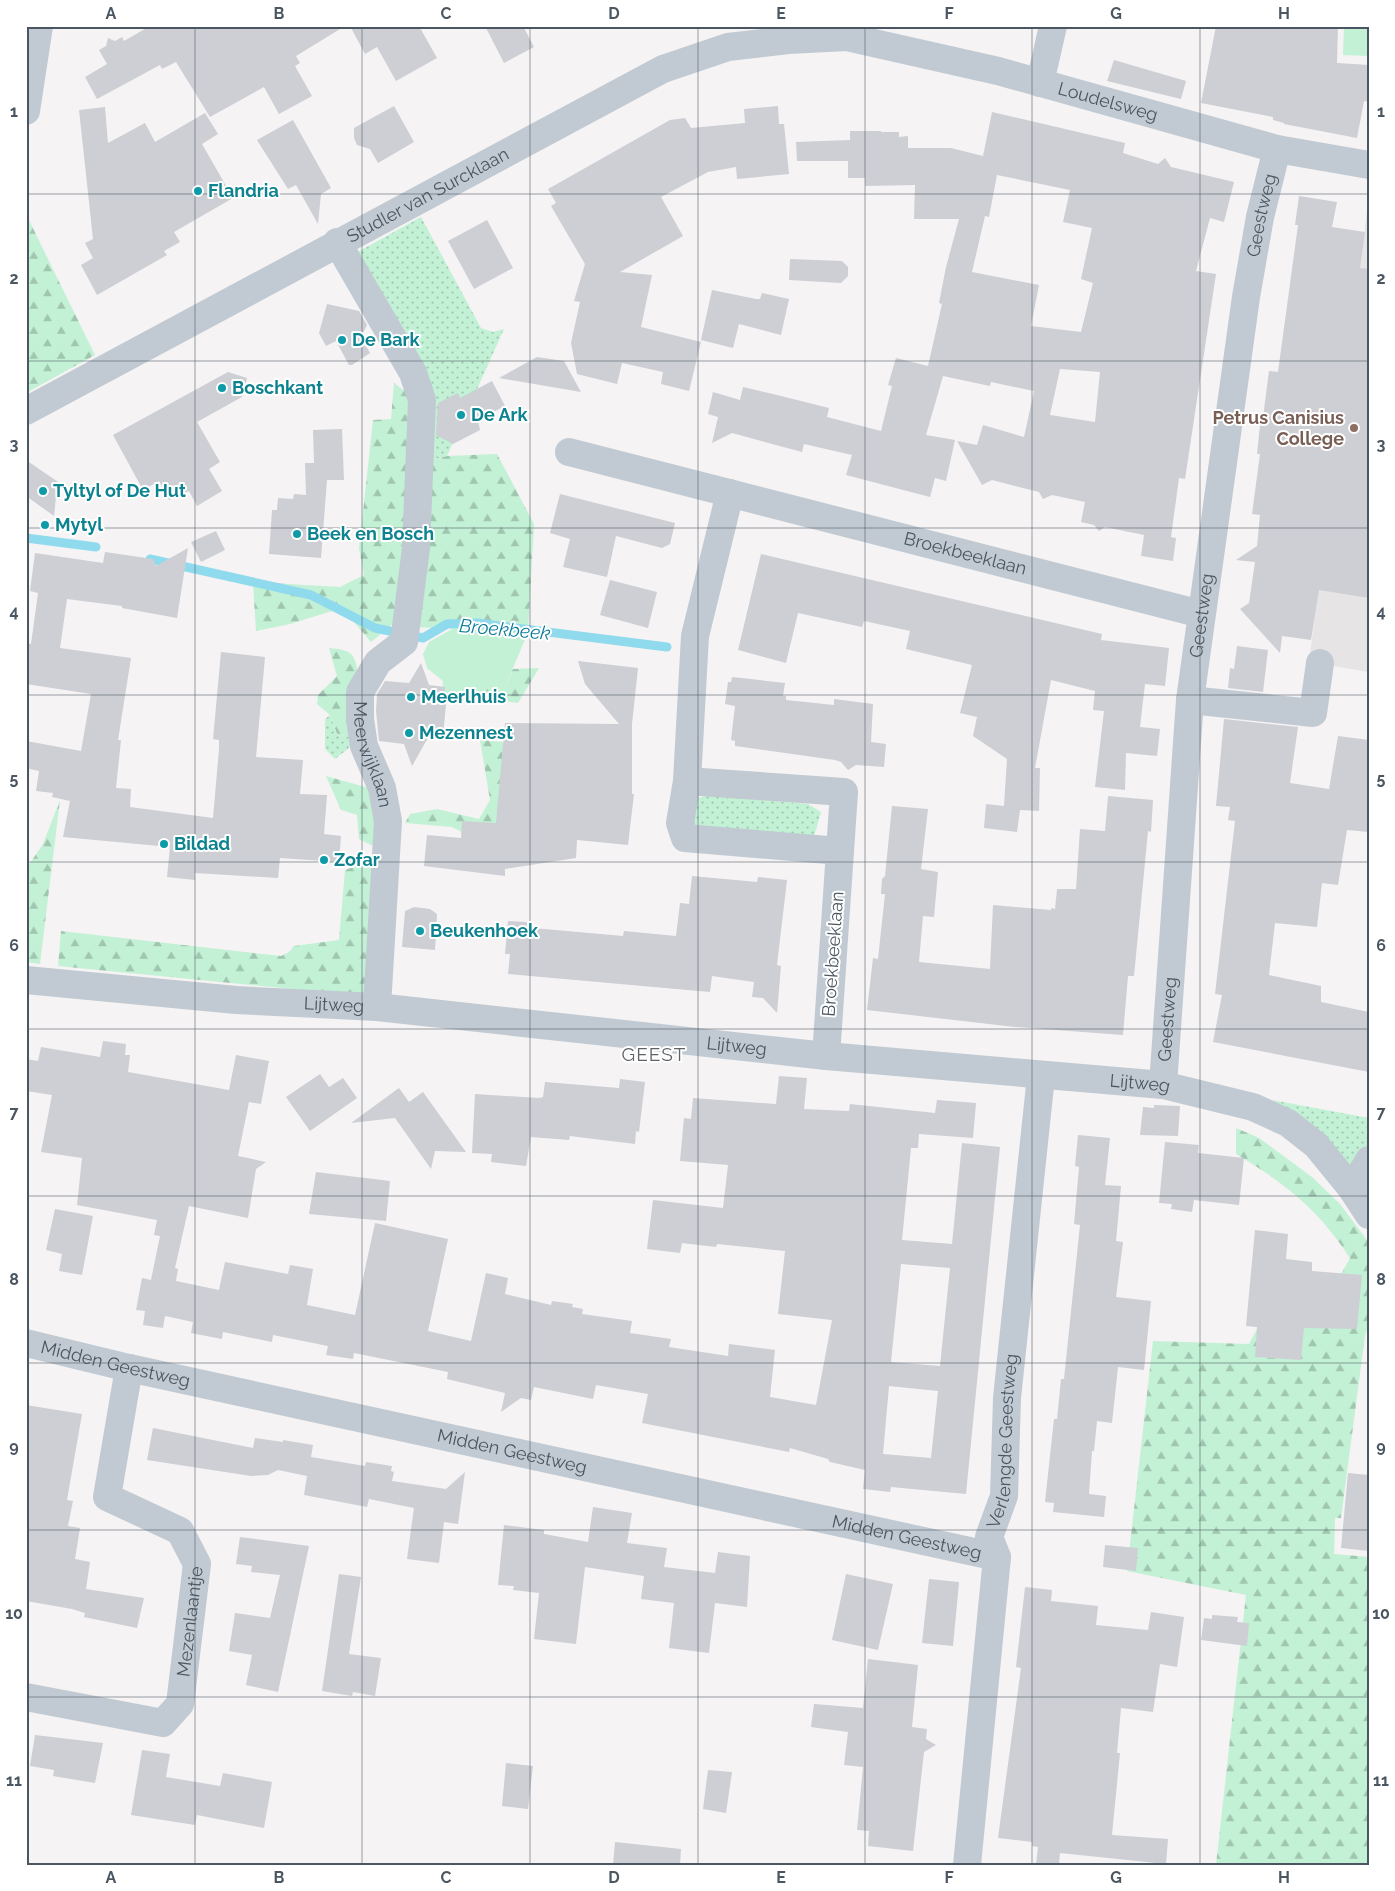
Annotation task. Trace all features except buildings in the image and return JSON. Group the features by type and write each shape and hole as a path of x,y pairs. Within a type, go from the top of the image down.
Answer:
{"street":[{"path":"26,111 39,26"},
{"path":"1040,84 1053,26"},
{"name":"Loudelsweg","path":"847,32 998,71 1277,149 1369,165"},
{"name":"Studler van Surcklaan","path":"26,411 336,242 662,68 728,47 847,32"},
{"name":"Geestweg","path":"1163,1085 1190,700 1246,297 1260,217 1277,149"},
{"name":"Meerwijklaan","path":"336,242 413,373 422,400 416,548 406,633 378,662 360,692 360,719 364,746 382,788 388,820 377,1008"},
{"name":"Broekbeeklaan","path":"569,452 1201,614"},
{"path":"730,493 694,636 687,781 680,823 685,838 840,851"},
{"path":"1190,700 1313,713 1320,663"},
{"name":"Broekbeeklaan","path":"687,781 844,792 826,1056"},
{"name":"Lijtweg","path":"26,980 236,1000 377,1008 826,1056 1163,1085 1253,1107 1288,1123 1316,1145 1352,1189 1369,1215"},
{"name":"Verlengde Geestweg","path":"967,1865 997,1557 989,1537 1004,1496 1008,1398 1041,1076"},
{"path":"1352,1189 1369,1160"},
{"name":"Midden Geestweg","path":"26,1343 129,1368 997,1557"},
{"name":"Mezenlaantje","path":"26,1697 163,1723 180,1704 197,1564 180,1532 107,1496 129,1368"}],"shaded area":[{"name":"Petrus Canisius College","path":"1369,195 1369,672 1309,662"}],"green space":[{"path":"1344,26 1369,26 1369,56 1343,55"},
{"path":"26,214 95,355 26,393"},
{"path":"421,217 481,328 493,332 504,329 447,456 425,461 427,400 354,254"},
{"path":"394,383 415,399 400,618 371,642 342,608 290,624 256,631 253,582 340,587 364,575 359,549 373,420 391,419"},
{"path":"497,454 534,524 528,632 413,627 425,461 447,456"},
{"path":"454,628 528,632 504,690 485,689 480,698 442,696 443,681 427,668 423,654 429,642"},
{"path":"329,648 347,652 352,655 356,662 358,683 353,738 337,734 330,715 317,704 318,695 337,676"},
{"path":"539,668 518,703 480,698 485,689 504,690 513,669"},
{"path":"330,715 337,734 353,738 349,748 335,759 325,749 325,719"},
{"path":"480,740 503,742 505,835 464,833 452,827 405,823 410,814 437,809 479,819 490,800"},
{"path":"326,776 369,788 379,797 375,847 359,839 357,815 341,810"},
{"path":"708,795 808,804 821,812 813,840 695,826 690,814 695,799"},
{"path":"60,800 40,964 26,962 26,869 43,844"},
{"path":"378,858 364,996 58,966 61,931 281,956 289,952 294,946 339,940 345,870"},
{"path":"1272,1100 1369,1118 1369,1144 1354,1173 1324,1135"},
{"path":"1236,1128 1259,1138 1312,1177 1340,1204 1369,1243 1369,1322 1365,1336 1341,1518 1335,1518 1334,1554 1369,1557 1369,1865 1216,1865 1246,1595 1127,1571 1153,1341 1249,1344 1258,1327 1339,1278 1350,1258 1326,1226 1300,1199 1270,1176 1236,1154"}],"waterway":[{"name":"Broekbeek","path":"26,538 96,547"},
{"name":"Broekbeek","path":"150,559 311,595 375,628 423,638 447,624 477,623 667,647"}],"place":[{"name":"Flandria","path":"198,191"},
{"name":"De Bark","path":"342,340"},
{"name":"Boschkant","path":"222,388"},
{"name":"De Ark","path":"461,415"},
{"name":"Petrus Canisius College","path":"1354,428"},
{"name":"Tyltyl of De Hut","path":"43,491"},
{"name":"Mytyl","path":"45,525"},
{"name":"Beek en Bosch","path":"297,534"},
{"name":"Meerlhuis","path":"411,697"},
{"name":"Mezennest","path":"409,733"},
{"name":"Bildad","path":"164,844"},
{"name":"Zofar","path":"324,860"},
{"name":"Beukenhoek","path":"420,931"}],"district":[{"name":"GEEST","path":"654,1054"}]}
